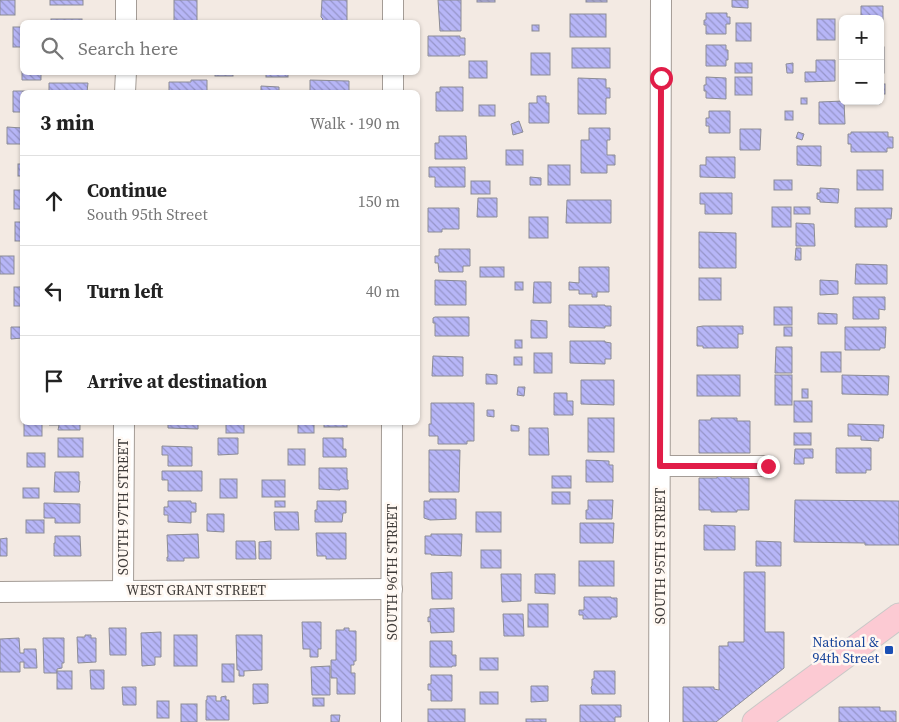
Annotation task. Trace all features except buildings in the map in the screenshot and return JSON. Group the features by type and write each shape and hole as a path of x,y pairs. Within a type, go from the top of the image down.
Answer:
{"main road":[{"path":"756,722 899,616"}],"street":[{"path":"126,0 126,20"},
{"path":"393,20 394,0"},
{"name":"SOUTH 95TH STREET","path":"660,722 661,0"},
{"path":"125,90 126,75"},
{"path":"393,75 393,90"},
{"name":"SOUTH 97TH STREET","path":"123,591 124,425"},
{"name":"SOUTH 96TH STREET","path":"391,722 392,425"},
{"path":"660,466 768,466"},
{"name":"WEST GRANT STREET","path":"0,592 392,589"}],"place":[{"name":"National & 94th Street","path":"889,650"}],"route":[{"path":"661,78 660,466 768,466"}]}
